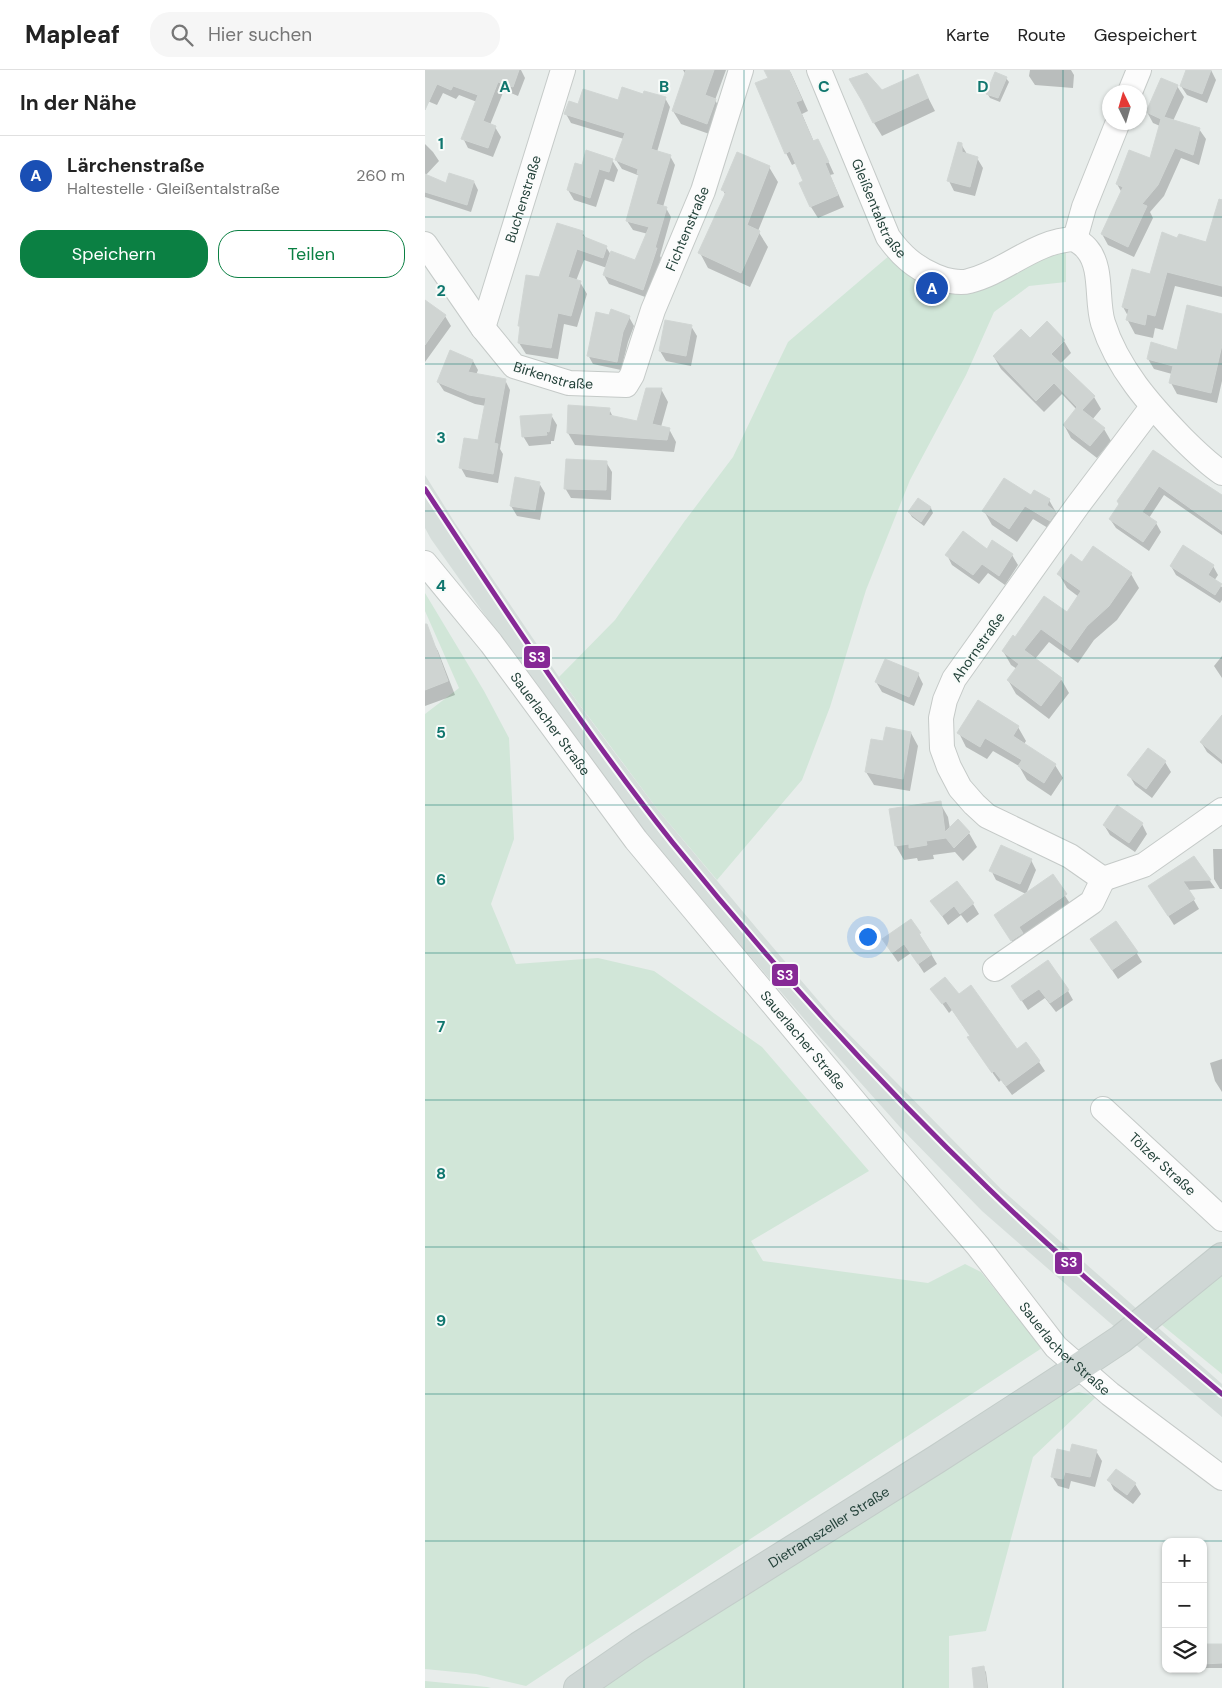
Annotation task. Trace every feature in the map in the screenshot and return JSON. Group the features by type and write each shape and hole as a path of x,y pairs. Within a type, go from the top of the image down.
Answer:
{"main road":[{"path":"1079,1367 1121,1339 1222,1257"},
{"name":"Dietramszeller Straße","path":"578,1688 639,1646 929,1464 1079,1367"}],"street":[{"name":"Buchenstraße","path":"483,328 563,70"},
{"name":"Fichtenstraße","path":"626,386 632,374 653,310 703,191 741,70"},
{"name":"Gleißentalstraße","path":"819,70 888,237 904,257 920,270 942,279 967,282 991,273 1043,246 1063,240 1075,239"},
{"path":"1133,85 1139,70"},
{"path":"1115,130 1083,207 1075,239 1088,250 1095,263 1102,321 1111,344 1152,407 1209,465 1222,473"},
{"name":"Birkenstraße","path":"425,244 483,328 514,366 569,383 626,386"},
{"name":"Ahornstraße","path":"1103,879 1070,856 987,816 974,804 960,788 949,767 942,748 941,718 945,700 954,679 1078,505 1152,407"},
{"name":"Sauerlacher Straße","path":"425,563 491,643 636,840 893,1149 978,1246 1056,1347 1110,1394 1222,1478"},
{"path":"995,969 1092,902 1103,879 1144,864 1222,810"},
{"name":"Tölzer Straße","path":"1103,1109 1222,1219"}],"shaded area":[{"path":"425,475 455,523 559,677 658,810 759,931 834,1019 1001,1189 1222,1384 1222,1417 1109,1322 982,1211 899,1126 654,845 509,649 431,539 425,528"}],"green space":[{"path":"1066,245 1066,282 1029,286 994,312 966,375 910,480 866,590 830,707 802,780 717,880 658,810 559,677 615,620 684,522 733,457 788,342 890,255 943,287"},
{"path":"425,593 484,691 509,738 514,839 491,904 516,964 598,958 654,971 762,1047 869,1171 751,1241 763,1261 928,1283 965,1264 981,1272 1042,1348 526,1686 476,1674 425,1669 425,714 459,688 425,611"},
{"path":"1222,1275 1222,1374 1162,1325"},
{"path":"1079,1392 1096,1397 1033,1457 986,1631 949,1636 949,1688 596,1688 663,1643 945,1471 1060,1394"},
{"path":"425,1681 487,1687 491,1688 425,1688"}],"building":[{"path":"425,70 519,70 513,87 498,82 483,121 496,126 488,148 461,139 478,95 453,86 451,90 437,84 425,110"},
{"path":"686,70 714,70 705,95 716,99 707,124 672,111"},
{"path":"764,70 789,70 802,100 796,102 813,141 818,139 829,162 825,163 838,195 810,207 799,183 803,181 790,151 785,154 755,83 768,78"},
{"path":"1186,70 1211,70 1202,94 1180,86"},
{"path":"995,72 1007,77 998,98 986,94"},
{"path":"867,73 882,90 918,74 928,98 873,123 849,79"},
{"path":"1161,78 1178,85 1164,117 1200,128 1193,155 1175,148 1158,185 1142,204 1147,206 1128,247 1101,234 1123,187 1116,184 1129,150 1150,158 1161,119 1147,112"},
{"path":"622,87 643,94 644,91 666,97 651,149 671,155 656,204 667,207 655,248 657,248 643,290 603,275 611,251 635,260 649,227 626,221 639,174 637,174 638,169 615,160 625,133 564,114 569,101 578,104 583,89 618,100"},
{"path":"958,142 962,143 962,152 978,157 970,187 947,181"},
{"path":"586,150 613,159 609,172 599,169 590,198 567,190 575,163 582,165"},
{"path":"737,152 770,166 747,225 760,231 741,273 698,253 726,192 721,190"},
{"path":"449,173 474,181 467,205 425,192 425,174 446,183"},
{"path":"1219,199 1222,200 1222,286 1167,272 1155,316 1147,314 1145,325 1126,320 1129,309 1122,307 1132,269 1150,274 1162,232 1177,238 1179,234 1206,242"},
{"path":"557,223 583,231 582,236 607,246 603,258 577,249 568,277 581,281 571,316 558,313 551,348 518,343 520,326 518,326 526,275 539,277"},
{"path":"425,300 446,315 425,345"},
{"path":"1187,305 1222,314 1222,345 1211,393 1169,383 1173,366 1147,359 1151,342 1177,350"},
{"path":"611,309 630,316 623,332 617,362 587,356 596,312 609,315"},
{"path":"665,320 692,325 686,356 659,351"},
{"path":"1047,321 1065,340 1051,354 1095,396 1082,410 1105,428 1090,446 1063,425 1077,407 1054,383 1036,401 993,356 1021,329 1030,338"},
{"path":"450,350 473,360 468,372 506,379 494,443 498,444 493,474 459,468 464,438 478,440 486,398 469,395 437,382"},
{"path":"646,388 662,388 652,424 670,428 667,440 567,433 568,405 610,408 609,415 637,421"},
{"path":"552,414 549,432 546,431 547,435 522,437 520,416"},
{"path":"1153,450 1222,495 1222,531 1159,486 1142,512 1157,522 1143,542 1109,519 1119,504 1117,501"},
{"path":"566,459 607,461 606,490 564,489"},
{"path":"515,477 540,482 535,510 510,506"},
{"path":"1004,478 1031,495 1034,490 1050,499 1047,505 1056,512 1050,521 1025,506 1009,529 982,511"},
{"path":"918,498 931,507 921,522 908,512"},
{"path":"963,531 987,549 992,540 1013,554 999,576 982,564 973,575 945,555"},
{"path":"1183,545 1214,565 1208,575 1222,584 1215,595 1170,566"},
{"path":"1093,546 1132,573 1109,606 1087,626 1070,650 1041,629 1024,650 1062,678 1041,706 1007,680 1019,664 1002,651 1013,635 1015,637 1044,596 1067,612 1081,591 1057,574 1071,554 1082,562"},
{"path":"425,624 427,624 448,681 425,690"},
{"path":"885,659 919,673 909,697 875,682"},
{"path":"978,700 1019,726 1013,736 1056,764 1044,783 1018,766 1022,760 985,738 980,747 957,733"},
{"path":"1222,715 1222,760 1200,742"},
{"path":"886,727 911,732 903,779 865,772 871,739 883,741"},
{"path":"1148,748 1166,761 1146,789 1127,775"},
{"path":"941,801 945,832 958,819 970,832 954,848 946,838 926,841 927,845 909,848 909,844 895,846 889,809"},
{"path":"1117,805 1143,823 1129,843 1103,825"},
{"path":"1001,845 1032,859 1020,884 989,871"},
{"path":"1194,856 1211,880 1183,881 1195,899 1168,916 1148,886"},
{"path":"1053,874 1067,894 1019,927 1023,933 1011,941 994,915"},
{"path":"957,881 974,903 960,914 954,906 942,916 930,901"},
{"path":"911,919 932,954 918,964 904,944 892,953 882,939"},
{"path":"1116,921 1138,952 1112,970 1090,939"},
{"path":"1048,960 1069,990 1050,1003 1039,989 1021,1001 1011,986"},
{"path":"945,977 959,994 971,985 1017,1049 1026,1042 1040,1061 1006,1086 994,1071 992,1073 967,1037 970,1036 946,1001 942,1004 930,989"},
{"path":"1072,1444 1097,1450 1090,1477 1065,1472 1063,1479 1051,1477 1057,1449 1070,1452"},
{"path":"1116,1469 1136,1483 1127,1495 1107,1480"},
{"path":"1207,1644 1222,1644 1222,1663 1207,1664"},
{"path":"984,1666 987,1688 974,1688 972,1668"}],"transit line":[{"name":"S3","path":"425,489 514,624 607,757 673,843 748,933 866,1064 989,1189 1074,1268 1222,1394"}],"place":[{"name":"Lärchenstraße","path":"932,288"}]}
